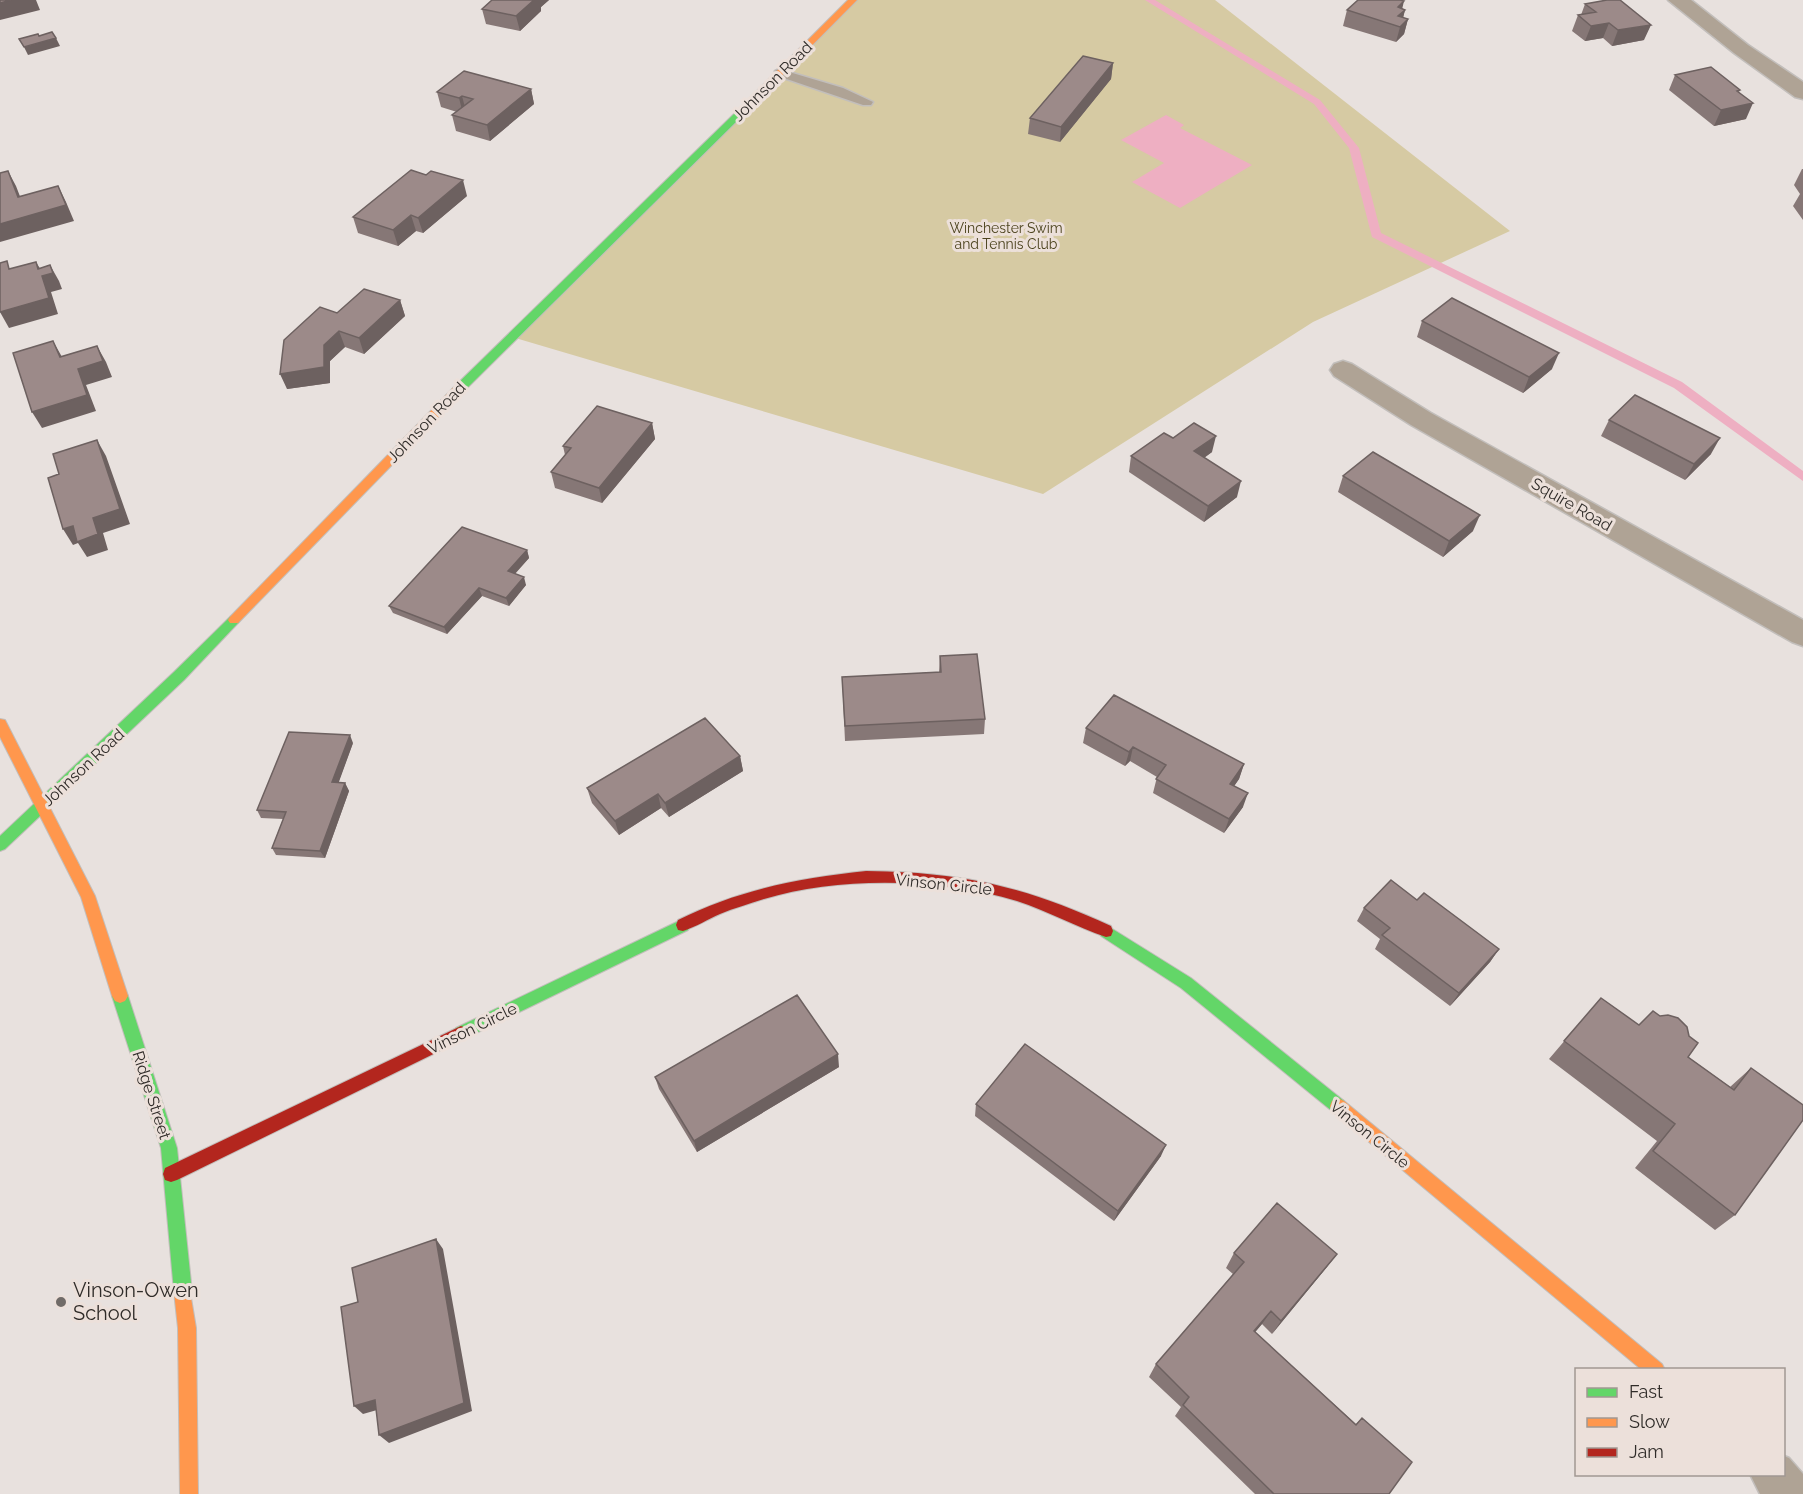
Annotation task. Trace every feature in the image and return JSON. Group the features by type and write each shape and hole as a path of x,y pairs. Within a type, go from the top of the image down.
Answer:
{"street":[{"name":"Johnson Road","path":"0,845 179,676 476,372 598,255 853,0"},
{"path":"1678,0 1741,49 1803,92"},
{"name":"Squire Road","path":"1343,370 1421,419 1803,634"},
{"name":"Ridge Street","path":"0,724 88,896 169,1148 187,1328 189,1494"},
{"name":"Vinson Circle","path":"171,1174 720,907 756,894 839,880 903,877 958,882 1012,892 1075,914 1140,950 1224,1013 1654,1368"},
{"path":"1775,1476 1790,1494"}],"lane":[{"path":"779,73 867,102"}],"green space":[{"name":"Winchester Swim and Tennis Club","path":"853,0 1215,0 1510,231 1313,322 1043,494 512,337"}],"shaded area":[{"path":"1166,115 1184,125 1180,128 1252,165 1180,208 1132,182 1164,163 1121,140"}],"building":[{"path":"492,0 534,0 516,16 482,9"},
{"path":"1358,0 1404,1 1398,7 1405,10 1398,16 1408,19 1400,27 1347,10"},
{"path":"1620,0 1651,25 1618,30 1609,23 1591,26 1578,15 1596,12 1585,4"},
{"path":"52,32 56,38 24,47 19,39 38,34 39,36"},
{"path":"1083,56 1113,63 1061,127 1030,118"},
{"path":"1711,67 1753,103 1721,110 1675,75"},
{"path":"464,71 531,89 487,125 452,115 473,99 437,92"},
{"path":"411,170 426,175 431,171 463,180 418,218 411,215 393,230 353,217"},
{"path":"8,171 18,197 58,186 66,205 0,224 0,173"},
{"path":"7,261 9,269 36,262 38,269 50,265 53,273 42,276 49,298 0,312 0,263"},
{"path":"364,289 400,300 359,338 339,331 324,345 324,367 280,374 284,340 320,307 337,313"},
{"path":"1452,298 1559,353 1529,377 1422,321"},
{"path":"53,341 60,357 97,346 103,361 78,369 87,395 32,412 13,353"},
{"path":"1635,395 1720,438 1694,464 1609,420"},
{"path":"597,406 652,423 599,488 551,472 571,448 563,446"},
{"path":"1194,423 1216,436 1194,451 1241,481 1208,506 1131,456 1164,433 1173,438"},
{"path":"97,440 120,509 93,518 98,534 77,542 73,526 63,529 48,478 59,474 53,454"},
{"path":"1373,452 1480,515 1449,541 1343,476"},
{"path":"462,527 527,550 508,571 524,577 506,598 479,588 444,627 389,606"},
{"path":"977,654 985,719 845,726 842,677 941,672 940,656"},
{"path":"1114,695 1244,764 1230,784 1248,793 1229,819 1156,779 1166,765 1133,747 1129,752 1086,728"},
{"path":"705,718 740,756 665,803 658,794 615,821 587,788"},
{"path":"289,732 350,735 332,782 345,783 320,851 272,848 286,812 257,810"},
{"path":"1391,880 1417,900 1424,893 1499,949 1459,993 1382,935 1390,928 1364,908"},
{"path":"797,995 838,1054 694,1141 655,1077"},
{"path":"1601,998 1639,1025 1653,1011 1660,1016 1668,1015 1678,1018 1687,1027 1689,1036 1698,1043 1688,1057 1734,1090 1751,1068 1803,1105 1803,1120 1735,1215 1653,1151 1675,1124 1564,1041"},
{"path":"1025,1044 1166,1145 1118,1211 976,1104"},
{"path":"1277,1203 1337,1254 1281,1321 1271,1311 1254,1331 1356,1425 1362,1418 1412,1462 1389,1494 1274,1494 1183,1405 1189,1397 1156,1364 1244,1262 1234,1253"},
{"path":"436,1239 464,1403 379,1435 375,1400 354,1406 341,1307 358,1302 352,1268"}],"waterway":[{"path":"1149,0 1317,102 1354,148 1376,235 1678,385 1803,477"}],"traffic: fast":[{"path":"458,390 739,114"},
{"path":"0,845 179,676 234,620"},
{"path":"461,1033 683,925"},
{"path":"1106,931 1186,983 1338,1106"},
{"path":"120,996 169,1148 183,1292"}],"traffic: slow":[{"path":"739,114 853,0"},
{"path":"234,620 458,390"},
{"path":"0,724 88,896 120,996"},
{"path":"1338,1106 1654,1368"},
{"path":"183,1292 187,1328 189,1494"}],"traffic: jam":[{"path":"683,925 720,907 767,892 815,882 866,878 916,878 966,884 1015,894 1062,910 1106,931"},
{"path":"171,1174 461,1033"}],"place":[{"name":"Vinson-Owen School","path":"61,1302"}]}
